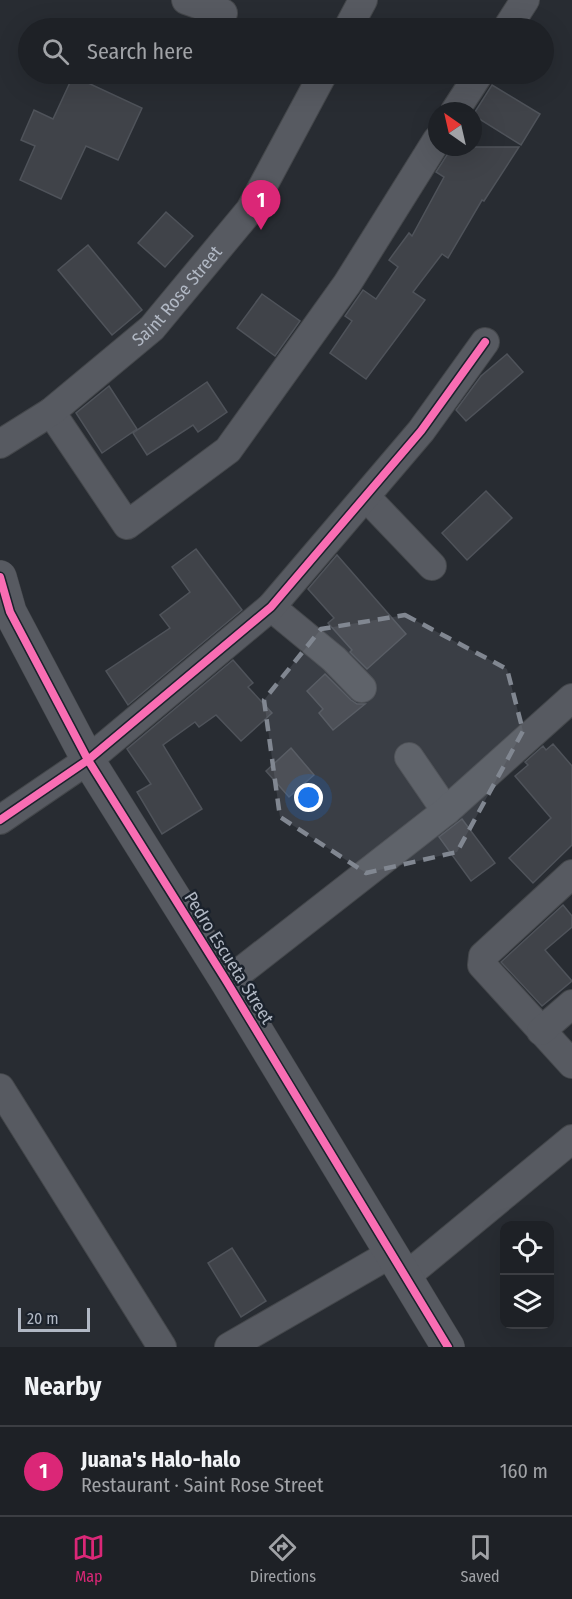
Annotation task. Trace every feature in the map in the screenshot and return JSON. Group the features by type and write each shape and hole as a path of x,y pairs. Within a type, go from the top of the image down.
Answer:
{"street":[{"path":"187,0 223,13"},
{"path":"353,18 363,0"},
{"path":"513,18 525,0"},
{"name":"Saint Rose Street","path":"0,444 51,412 152,328 250,210 319,84"},
{"path":"461,102 473,84"},
{"path":"51,412 127,525 228,450 347,284 428,154"},
{"path":"0,820 88,760 271,607 421,431 485,342"},
{"path":"366,497 432,566"},
{"name":"Pedro Escueta Street","path":"0,577 10,612 88,760 227,982 448,1347"},
{"path":"271,607 334,659 362,688"},
{"path":"227,982 446,811 572,698"},
{"path":"409,757 446,811"},
{"path":"572,874 483,956 482,965 572,1064"},
{"path":"541,1032 572,1004"},
{"path":"0,1088 162,1347"},
{"path":"229,1347 398,1265 572,1139"}],"highlighted area":[{"path":"405,615 507,669 523,731 457,852 366,873 280,817 264,700 321,629"}],"building":[{"path":"69,84 90,84 142,108 118,160 86,146 61,199 20,180 35,146 21,140 34,110 53,119"},
{"path":"492,85 540,114 521,145 482,121 481,102"},
{"path":"482,147 519,147 484,201 482,200 448,258 442,254 413,292 425,300 366,379 330,353 352,321 345,316 363,290 376,299 398,267 389,260 409,233 412,236 444,177 436,172 446,156 482,156"},
{"path":"166,212 193,236 165,267 138,243"},
{"path":"88,245 142,310 112,335 58,270"},
{"path":"262,294 300,321 275,356 237,328"},
{"path":"507,354 523,372 466,421 456,410 481,376"},
{"path":"207,382 227,412 198,432 193,425 147,455 133,433"},
{"path":"109,386 137,429 102,453 76,413"},
{"path":"486,491 512,518 467,560 442,533"},
{"path":"196,549 242,610 128,705 106,671 170,628 160,615 190,592 172,567"},
{"path":"337,555 406,634 367,669 350,652 352,650 328,623 334,618 308,589"},
{"path":"233,660 253,683 248,687 272,713 241,741 216,715 199,727 195,722 163,745 202,809 162,834 137,792 151,784 127,749"},
{"path":"325,674 351,700 357,704 365,704 333,730 319,713 323,709 307,691"},
{"path":"553,744 572,766 572,845 533,883 509,858 551,818 515,776 528,765 525,762 543,746 546,750"},
{"path":"291,748 314,775 289,797 266,771"},
{"path":"462,819 495,863 471,881 439,837"},
{"path":"563,905 572,916 572,927 545,950 572,981 542,1006 501,962"},
{"path":"232,1248 266,1301 241,1317 208,1263"}],"cycle path":[{"path":"0,820 88,760 271,607 421,431 485,342"},
{"path":"0,577 10,612 88,760 227,982 448,1347"}],"place":[{"name":"Juana's Halo-halo","path":"261,230"}]}
